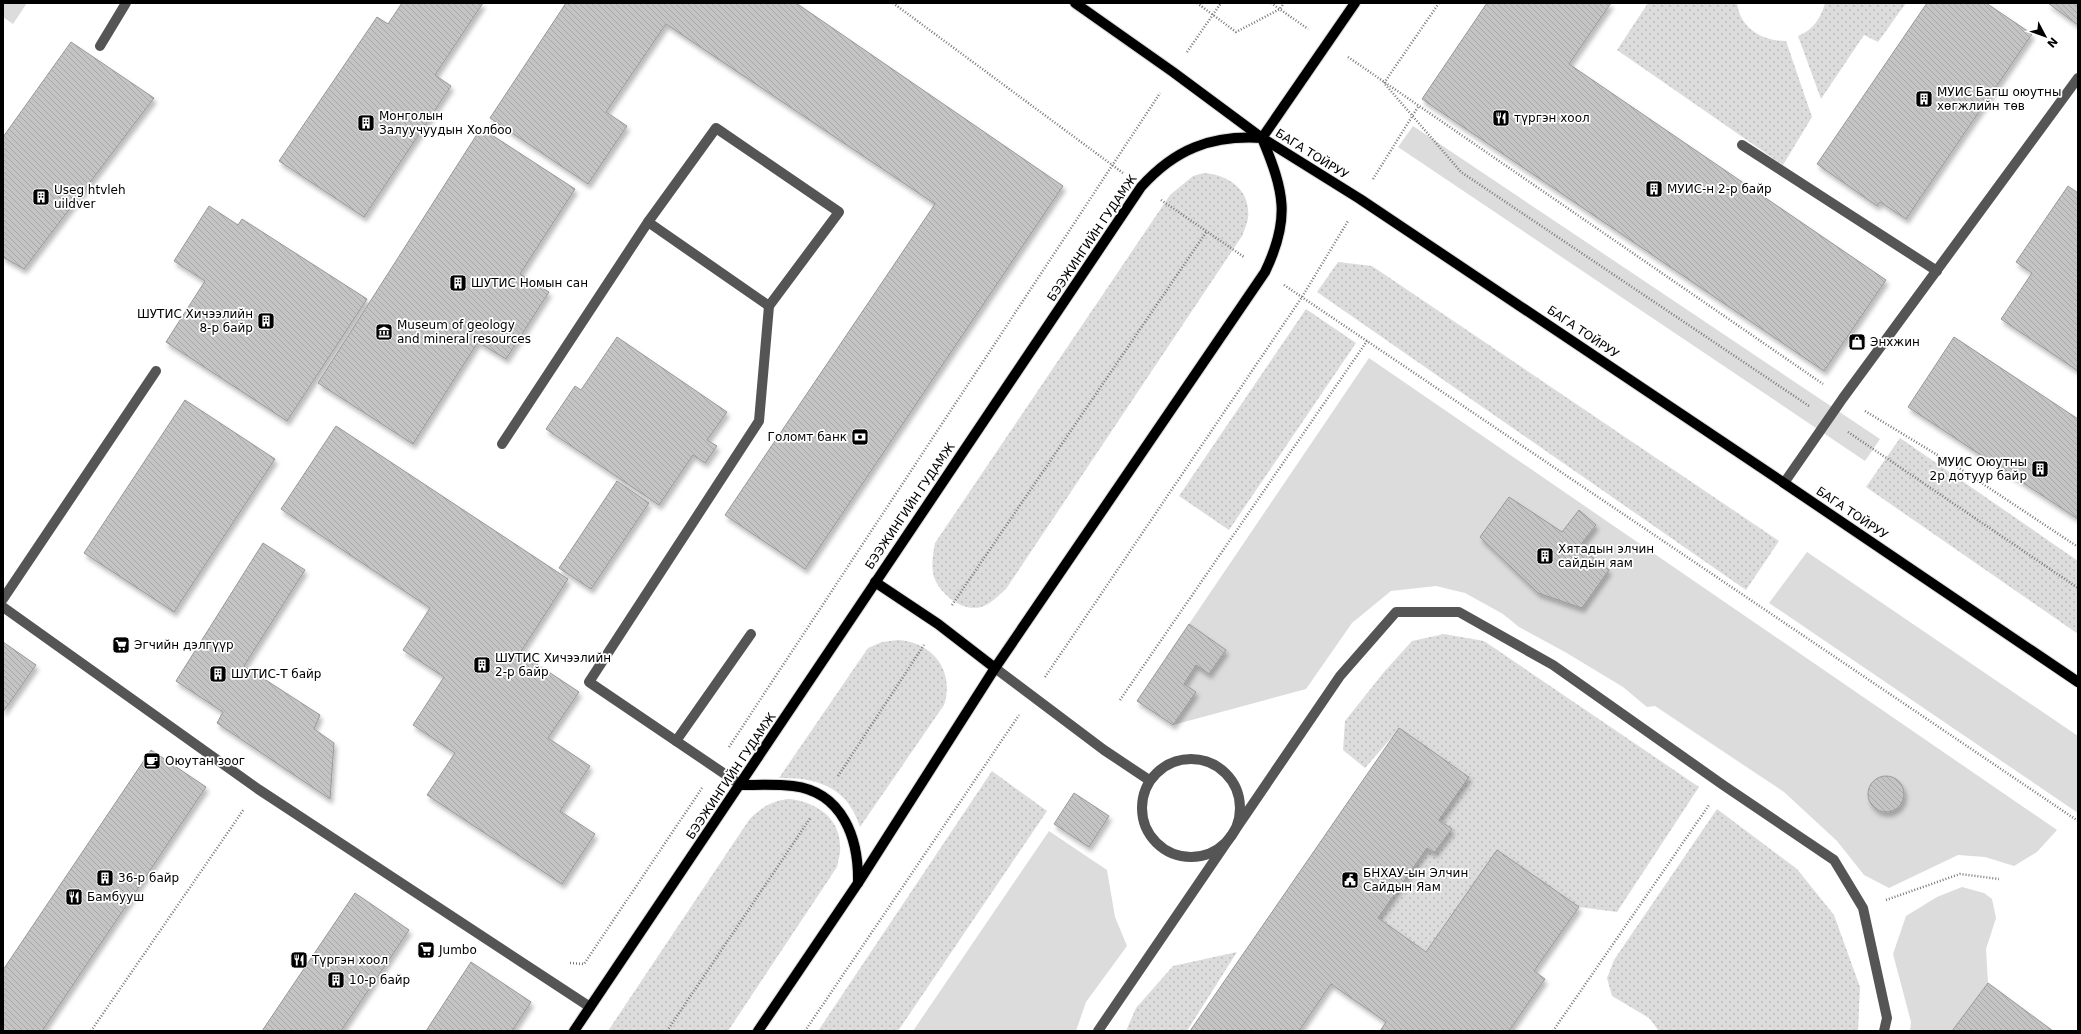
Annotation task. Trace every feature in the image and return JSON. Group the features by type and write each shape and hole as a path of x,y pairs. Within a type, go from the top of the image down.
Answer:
{"main road":[{"name":"БАГА ТОЙРУУ","path":"1075,3 1173,72 1262,138 1360,199 1784,482 2078,682"},
{"path":"758,1031 858,883 995,668 1265,272 1274,254 1282,219 1282,202 1280,185 1262,138 1355,3"},
{"name":"БЭЭЖИНГИЙН ГУДАМЖ","path":"574,1031 741,785 875,582 1141,187 1165,163 1195,146 1229,138 1262,138"},
{"path":"875,582 938,624 995,668"},
{"path":"741,785 794,786 809,790 824,797 843,816 850,829 856,854 858,883"}],"street":[{"path":"100,46 126,3"},
{"path":"1784,482 1843,398 2078,78"},
{"path":"502,444 648,222 716,128 839,212 769,306 759,421 589,682 715,769 741,785"},
{"path":"1742,145 1936,271"},
{"path":"648,222 769,306"},
{"path":"3,599 156,371"},
{"path":"3,607 258,789 552,980 590,1007"},
{"path":"1098,1031 1340,676 1396,612 1459,612 1553,665 1722,785 1834,860 1863,908 1887,1018 1884,1031"},
{"path":"676,741 751,634"},
{"path":"995,668 1104,750 1149,780"},
{"path":"1181,759 1201,759 1219,767 1232,781 1239,798 1239,818 1232,836 1218,850 1200,857 1180,857 1163,850 1149,836 1142,818 1142,798 1149,780 1163,766 1181,759"}],"path":[{"path":"893,3 1141,187 2078,821"},
{"path":"1197,3 1236,32 1280,9 1284,3"},
{"path":"552,980 560,962 584,964 715,769 1173,72 1220,3"},
{"path":"1271,3 1418,107 1843,398 1962,470 2078,547"},
{"path":"1384,83 1439,3"},
{"path":"1384,83 1462,172 2078,588"},
{"path":"804,1031 1302,297 1360,199 1418,107"},
{"path":"1120,700 1367,341"},
{"path":"1553,1031 1722,785"},
{"path":"91,1031 258,789"},
{"path":"1863,908 1960,874 1999,879"}],"shaded area":[{"path":"3,3 27,3 13,24 3,17"},
{"path":"1648,3 1737,3 1739,12 1747,26 1761,36 1769,39 1786,41 1812,117 1783,165 1617,50"},
{"path":"1825,3 1906,3 1878,42 1864,35 1821,99 1798,36 1816,23"},
{"path":"1413,126 1880,439 1865,461 1398,147"},
{"path":"1204,173 1213,174 1230,181 1242,192 1246,199 1248,218 1242,236 1006,589 985,606 974,608 959,604 941,590 934,577 932,564 935,543 1170,195 1193,176"},
{"path":"1338,262 1372,266 1779,541 1746,590 1317,292"},
{"path":"1306,309 1356,343 1229,530 1179,496"},
{"path":"1369,358 2057,830 2037,852 2014,866 1985,857 1958,855 1889,888 1864,875 1837,841 1784,792 1655,706 1647,707 1623,687 1565,652 1519,627 1503,614 1465,593 1436,586 1391,591 1352,623 1306,689 1173,725 1196,692 1184,684 1196,665 1209,674 1226,650 1189,624"},
{"path":"1900,438 2078,561 2078,634 1866,487"},
{"path":"1807,552 2078,736 2078,813 1769,603"},
{"path":"1444,634 1484,641 1699,787 1617,912 1579,907 1497,850 1426,952 1378,918 1427,848 1434,853 1451,829 1439,820 1469,776 1399,729 1365,768 1343,750 1345,721 1384,672 1412,641"},
{"path":"898,640 922,646 931,652 944,670 947,693 944,705 860,827 855,814 848,803 830,788 819,783 806,780 779,778 868,648 882,642"},
{"path":"992,771 1047,811 898,1031 818,1031"},
{"path":"790,799 817,808 831,819 839,836 840,851 837,867 728,1031 608,1031 749,820 767,805"},
{"path":"1717,809 1797,869 1834,915 1860,987 1858,1031 1659,1031 1649,1018 1612,996 1607,978 1614,960"},
{"path":"1049,831 1107,870 1115,917 1127,946 1086,1002 1076,1031 913,1031"},
{"path":"1962,887 1984,893 1992,899 1996,918 1986,949 1988,983 1952,1031 1910,1031 1911,1022 1893,954 1906,916 1937,897"},
{"path":"1237,952 1187,1031 1126,1031 1136,1008 1173,966"}],"building":[{"name":"Монголын Залуучуудын Холбоо","path":"402,3 483,3 435,75 451,86 364,217 279,161 377,17 388,24"},
{"path":"566,3 796,3 1063,186 805,569 725,515 935,204 666,24 606,112 627,126 588,184 490,118"},
{"name":"МУИС-н 2-р байр","path":"1487,3 1611,3 1569,64 1886,280 1824,371 1422,99"},
{"name":"МУИС Багш оюутны хөгжлийн төв","path":"1927,3 1986,3 2032,34 1906,219 1880,202 1877,206 1817,164"},
{"path":"2048,3 2078,3 2078,25"},
{"name":"Useg htvleh uildver","path":"71,42 154,98 24,269 3,257 3,137"},
{"name":"ШУТИС Номын сан","path":"481,128 575,189 520,274 549,292 506,359 478,342 413,444 318,383"},
{"path":"2068,186 2078,193 2078,371 2001,319 2032,273 2016,262"},
{"name":"ШУТИС Хичээлийн 8-р байр","path":"209,206 238,225 242,219 367,299 287,421 166,342 205,281 174,261"},
{"path":"617,337 727,412 707,440 717,446 705,463 693,455 659,505 546,429 575,386 581,390"},
{"name":"МУИС Оюутны 2р дотуур байр","path":"1954,337 2078,419 2078,519 1908,407"},
{"path":"185,400 275,459 174,612 84,553"},
{"name":"ШУТИС Хичээлийн 2-р байр","path":"336,426 568,579 520,653 579,692 548,738 590,766 560,811 595,834 562,884 427,795 455,753 413,725 444,677 403,650 430,608 281,509"},
{"path":"617,481 649,503 591,589 559,568"},
{"name":"Хятадын элчин сайдын яам","path":"1509,497 1562,532 1579,510 1596,525 1579,547 1609,570 1582,608 1538,593 1480,537"},
{"name":"ШУТИС-Т байр","path":"263,543 305,570 244,666 320,715 314,729 334,743 330,799 217,723 223,712 176,681"},
{"path":"1189,624 1226,650 1209,674 1196,665 1184,684 1196,692 1173,725 1137,701"},
{"path":"3,642 36,665 3,712"},
{"name":"БНХАУ-ын Элчин Сайдын Яам","path":"1399,728 1469,777 1439,820 1452,829 1434,853 1427,848 1378,918 1426,952 1497,850 1579,907 1534,971 1545,979 1509,1031 1380,1031 1386,1022 1331,984 1299,1031 1190,1031"},
{"name":"36-р байр","path":"151,750 206,787 42,1031 3,1031 3,970"},
{"path":"1886,776 1896,779 1901,784 1904,794 1901,804 1896,809 1886,812 1876,809 1871,804 1868,794 1871,784 1876,779"},
{"path":"1074,793 1109,816 1089,847 1054,824"},
{"name":"10-р байр","path":"355,893 409,930 341,1031 262,1031"},
{"path":"471,962 531,1002 512,1031 426,1031"},
{"path":"1988,983 2053,1031 1952,1031"}],"place":[{"name":"МУИС Багш оюутны хөгжлийн төв","path":"1924,99"},
{"name":"түргэн хоол","path":"1501,118"},
{"name":"Монголын Залуучуудын Холбоо","path":"366,123"},
{"name":"МУИС-н 2-р байр","path":"1654,189"},
{"name":"Useg htvleh uildver","path":"41,197"},
{"name":"ШУТИС Номын сан","path":"458,283"},
{"name":"ШУТИС Хичээлийн 8-р байр","path":"266,321"},
{"name":"Museum of geology and mineral resources","path":"384,332"},
{"name":"Энхжин","path":"1857,342"},
{"name":"Голомт банк","path":"860,437"},
{"name":"МУИС Оюутны 2р дотуур байр","path":"2040,469"},
{"name":"Хятадын элчин сайдын яам","path":"1545,556"},
{"name":"Эгчийн дэлгүүр","path":"121,645"},
{"name":"ШУТИС Хичээлийн 2-р байр","path":"482,665"},
{"name":"ШУТИС-Т байр","path":"218,674"},
{"name":"Оюутан зоог","path":"152,761"},
{"name":"36-р байр","path":"105,878"},
{"name":"БНХАУ-ын Элчин Сайдын Яам","path":"1350,880"},
{"name":"Бамбууш","path":"74,897"},
{"name":"Jumbo","path":"426,950"},
{"name":"Түргэн хоол","path":"299,960"},
{"name":"10-р байр","path":"336,980"}]}
